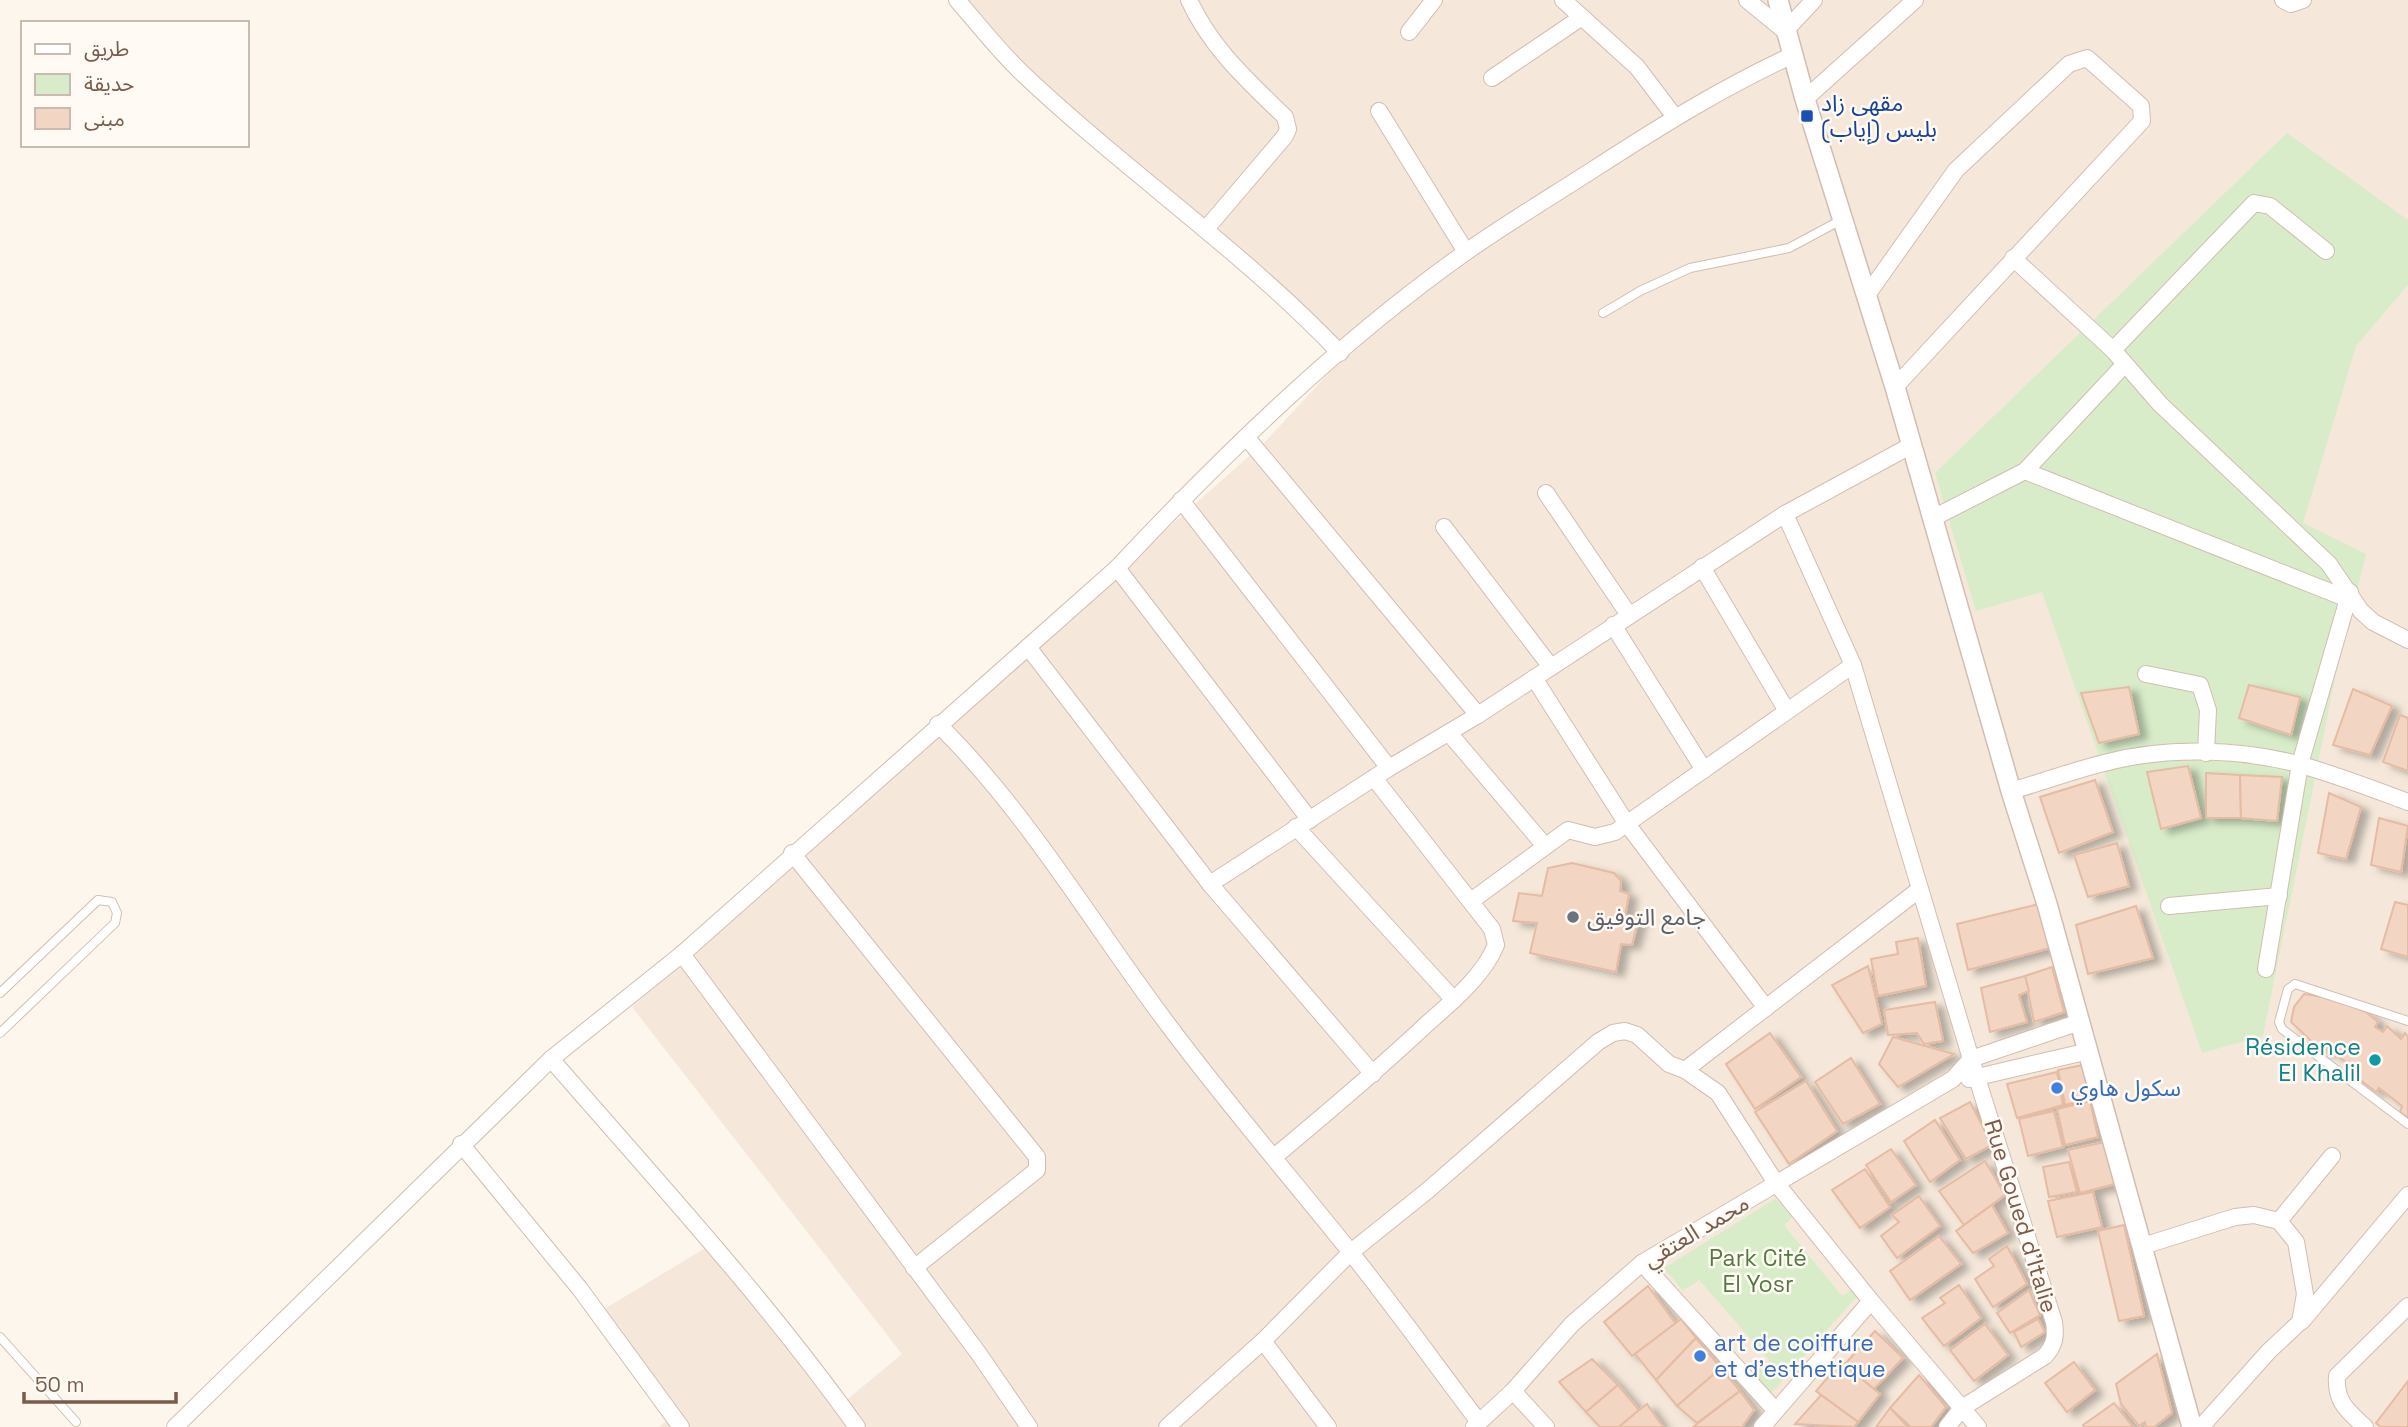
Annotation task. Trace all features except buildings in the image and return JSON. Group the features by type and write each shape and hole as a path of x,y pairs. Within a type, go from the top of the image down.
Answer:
{"street":[{"path":"957,0 1028,78 1083,128 1288,298 1340,353"},
{"path":"1189,0 1202,28 1221,54 1284,117 1288,128 1285,136 1206,229"},
{"path":"1409,32 1434,0"},
{"path":"1563,0 1637,67 1675,117"},
{"path":"1747,0 1786,31"},
{"path":"1779,0 1805,99 1895,387 2080,1022 2192,1427"},
{"path":"1786,31 1814,0"},
{"path":"1805,99 1915,0"},
{"path":"2283,0 2291,4 2303,0"},
{"path":"1492,78 1582,17"},
{"path":"175,1427 461,1144 551,1059 682,954 792,853 1117,568 1181,500 1340,353 1466,252 1675,117 1746,76 1793,55"},
{"path":"1867,295 1956,170 2069,64 2087,58 2141,106 2142,121 1895,387"},
{"path":"1379,111 1466,252"},
{"path":"2113,350 2254,203 2270,206 2326,250"},
{"path":"2013,258 2113,350 2124,365 2329,565 2361,611 2373,622 2408,640"},
{"path":"1933,518 2025,471 2124,365"},
{"path":"1247,438 1478,715"},
{"path":"1210,884 1389,768 1478,715 1785,514 1912,445"},
{"path":"2025,471 2349,595"},
{"path":"1546,493 1629,615"},
{"path":"1181,500 1389,768"},
{"name":"Rue Goued d'Italie","path":"1785,514 1853,665 1970,1059 2056,1335 2053,1347 2038,1363 1962,1408 1947,1427"},
{"path":"1444,527 1550,667"},
{"path":"1702,567 1787,711"},
{"path":"1117,568 1303,824 1454,1000"},
{"path":"2266,970 2300,764 2349,595"},
{"path":"1613,625 1704,770"},
{"path":"1028,647 1210,884 1373,1074"},
{"path":"1471,901 1568,830 1601,837 1627,824 1853,665"},
{"path":"2146,674 2200,685 2207,701 2206,753"},
{"path":"1534,678 1627,824 1766,1008"},
{"path":"938,724 971,757 1021,819 1113,951 1190,1054 1351,1252 1476,1424"},
{"path":"1449,733 1545,846"},
{"path":"2011,791 2105,762 2136,757 2206,753 2247,755 2300,764 2408,802"},
{"path":"1274,1157 1373,1074 1454,1000 1488,960 1496,945 1492,929 1374,778"},
{"path":"792,853 1037,1157 1037,1170 914,1268"},
{"path":"1685,1070 1920,889"},
{"path":"2169,906 2278,896"},
{"path":"682,954 979,1354 1029,1427"},
{"path":"1970,1059 2080,1022"},
{"path":"1174,1425 1263,1341 1351,1252 1427,1191 1598,1042 1613,1033 1625,1031 1637,1035 1669,1064 1685,1070 1718,1093 1776,1182 1871,1301 1978,1427"},
{"path":"1953,1079 1977,1079 2088,1051"},
{"path":"551,1059 753,1291 803,1352 857,1427"},
{"name":"محمد العتقي","path":"1476,1424 1513,1391 1572,1324 1642,1263 1953,1079 1970,1059"},
{"path":"461,1144 580,1289 681,1427"},
{"path":"2279,1221 2332,1156"},
{"path":"2201,1427 2269,1351 2300,1322 2408,1195"},
{"path":"2143,1246 2235,1217 2255,1215 2279,1221 2289,1230 2300,1257 2305,1294 2300,1322"},
{"path":"1642,1263 1775,1410"},
{"path":"1762,1427 1871,1301"},
{"path":"2365,1427 2337,1397 2337,1376 2408,1306"},
{"path":"1263,1341 1328,1427"},
{"path":"1513,1391 1546,1427"}],"lane":[{"path":"1603,313 1640,291 1690,268 1789,248 1843,219"},
{"path":"0,993 98,900 112,902 117,913 115,923 0,1033"},
{"path":"2408,1021 2295,984 2288,989 2279,1022 2282,1029 2408,1124"},
{"path":"0,1337 76,1422"}],"shaded area":[{"path":"957,0 2408,0 2408,1427 659,1427 671,1417 596,1314 712,1244 838,1407 902,1354 632,1007 842,816 1264,443 1351,349 1083,129"}],"green space":[{"path":"2287,133 2408,220 2408,285 2356,346 2303,523 2366,554 2335,679 2263,1036 2202,1053 2042,592 1976,611 1935,473"},
{"name":"Park Cité El Yosr","path":"1775,1199 1796,1214 1784,1225 1842,1296 1856,1287 1859,1294 1771,1393 1754,1375 1770,1361 1699,1280 1683,1291 1664,1268"}],"place":[{"name":"مقهى زاد بليس (إياب)","path":"1807,116"},
{"name":"جامع التوفيق","path":"1573,917"},
{"name":"Résidence El Khalil","path":"2375,1060"},
{"name":"سكول هاوي","path":"2057,1088"},
{"name":"art de coiffure et d'esthetique","path":"1700,1356"}]}
